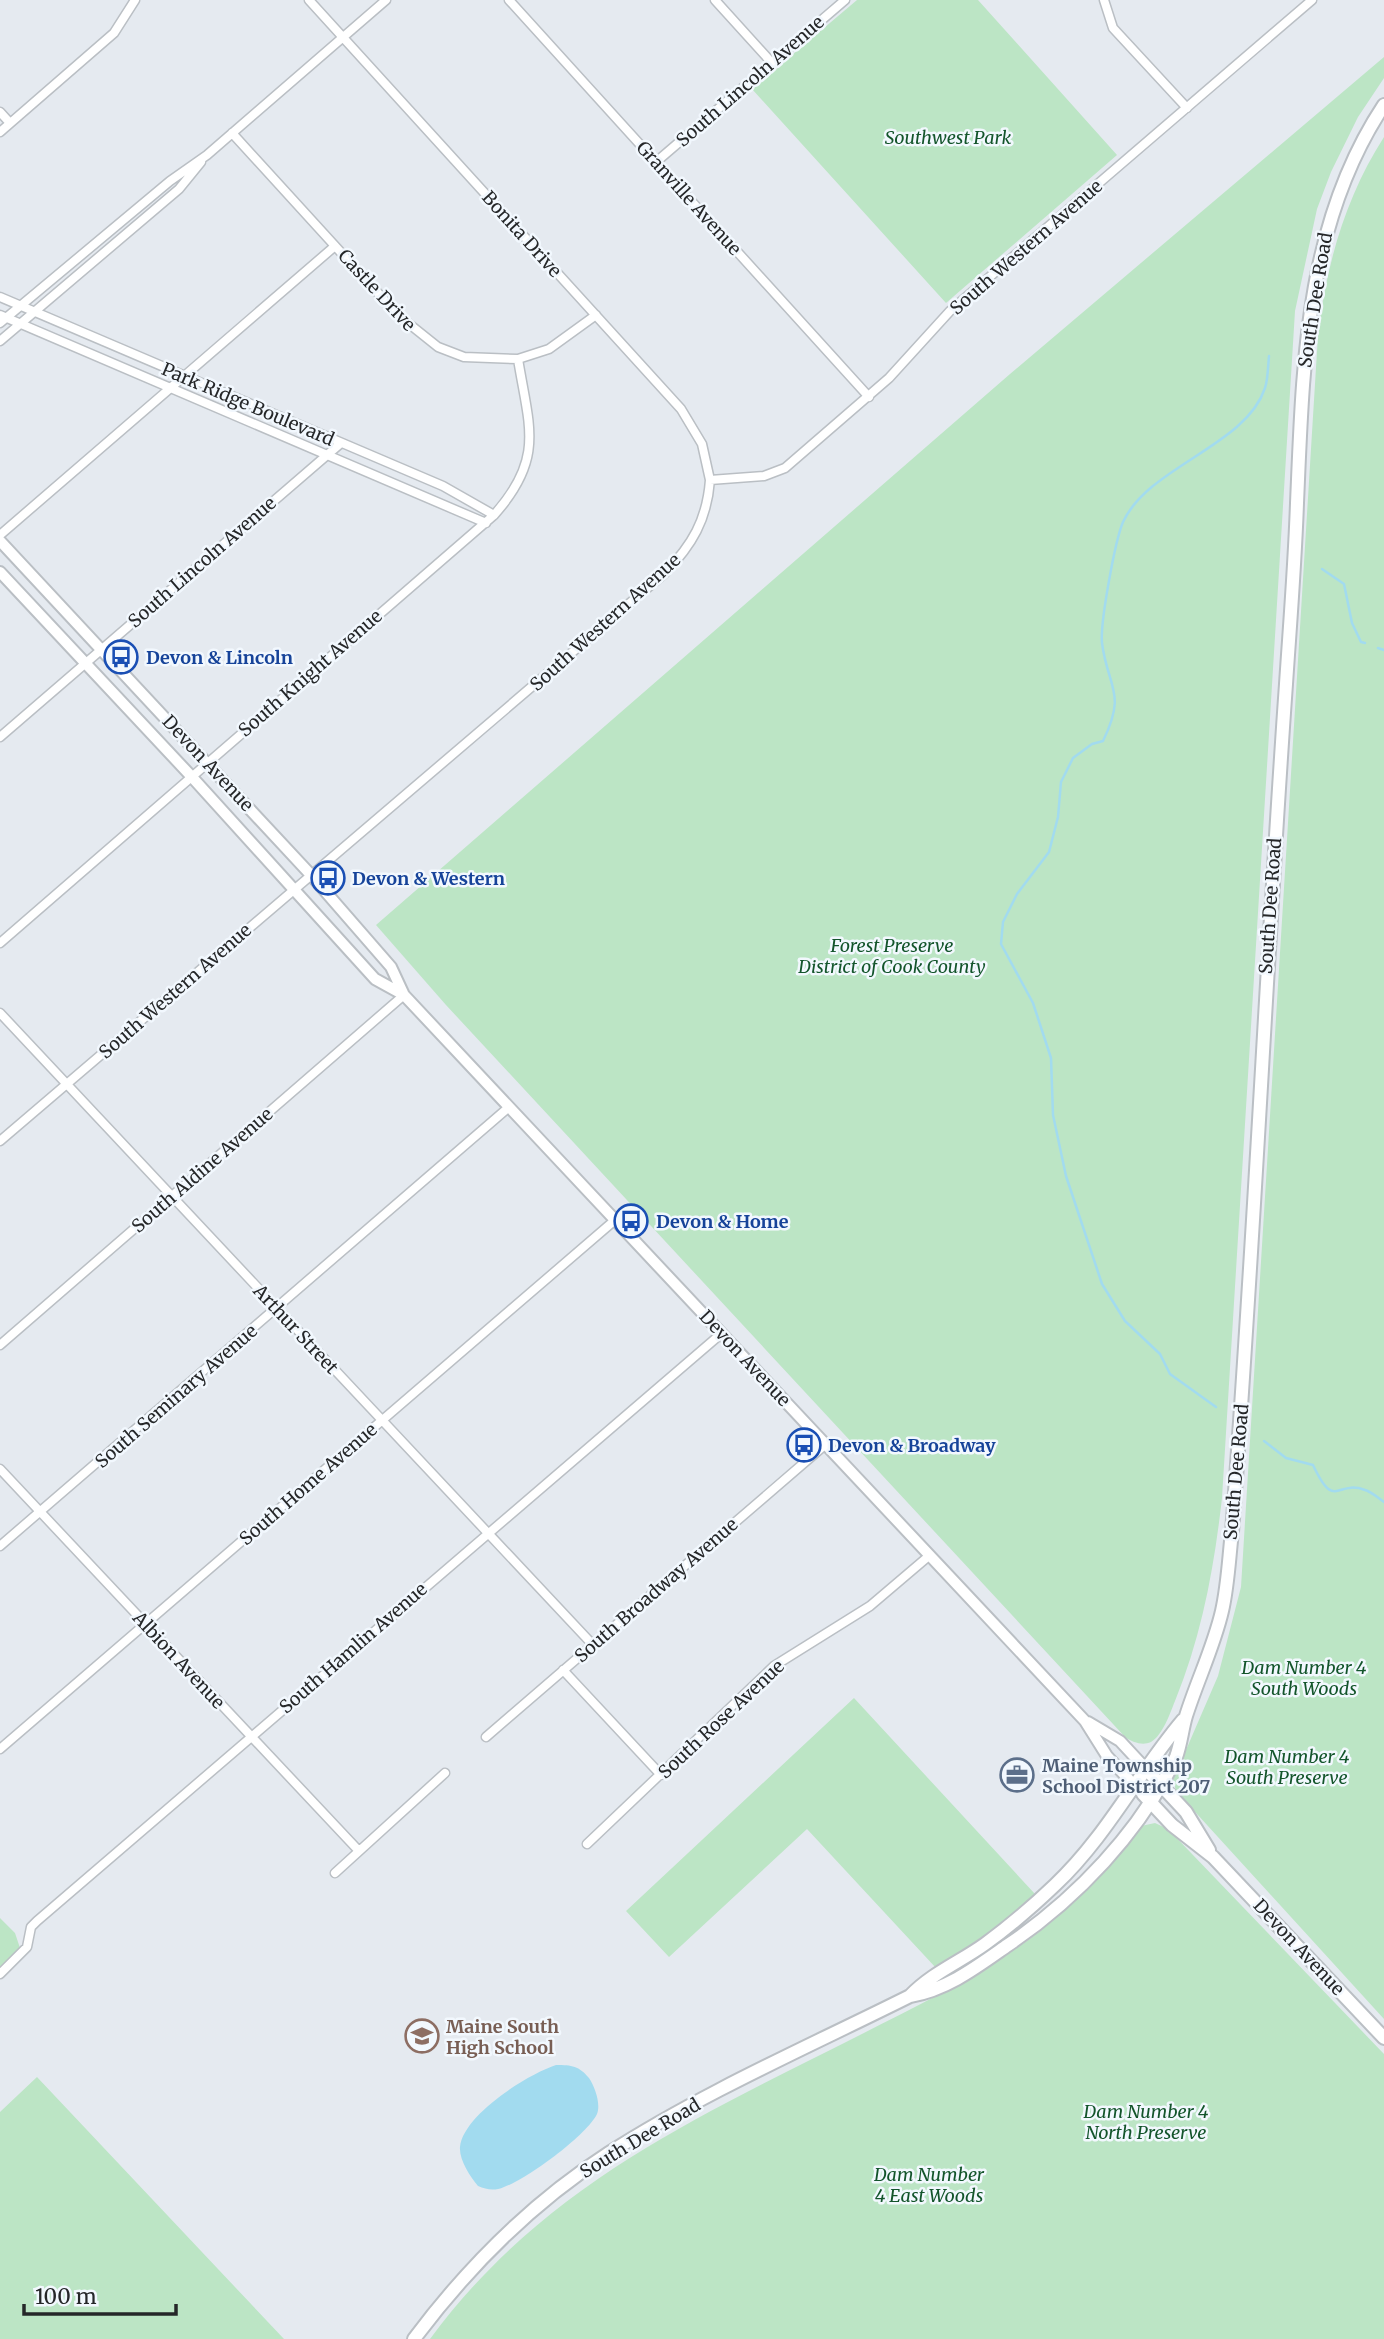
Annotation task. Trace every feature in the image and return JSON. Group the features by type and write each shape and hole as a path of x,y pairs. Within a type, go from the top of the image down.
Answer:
{"main road":[{"name":"South Dee Road","path":"414,2339 487,2252 558,2190 607,2154 689,2106 911,1996 929,1993 958,1978 1039,1923 1090,1876 1149,1800 1177,1755 1186,1717 1223,1610 1240,1430 1263,1012 1296,523 1303,353 1332,207 1348,167 1384,105"},
{"name":"South Dee Road","path":"911,1996 925,1981 985,1945 1055,1886 1090,1849 1186,1717"},
{"name":"Devon Avenue","path":"1146,1769 1186,1812 1213,1857"},
{"name":"Devon Avenue","path":"1135,1786 1172,1825 1213,1857 1384,2038"}],"street":[{"path":"0,131 114,33 135,0"},
{"name":"Bonita Drive","path":"309,0 596,315 693,426 708,461 710,480"},
{"path":"2,319 170,181 207,155 386,0"},
{"name":"Granville Avenue","path":"509,0 869,397"},
{"path":"715,0 772,63"},
{"name":"South Lincoln Avenue","path":"656,162 845,0"},
{"path":"1104,0 1113,29 1187,108"},
{"name":"South Western Avenue","path":"0,1141 665,573 700,529 706,515 710,480 774,474 869,397 950,311 1312,0"},
{"path":"0,112 10,123"},
{"name":"Castle Drive","path":"232,133 398,315 424,338 464,356 518,359 549,349 596,315"},
{"path":"0,341 179,189 207,155"},
{"path":"0,535 335,246"},
{"name":"Park Ridge Boulevard","path":"0,297 443,486 494,515"},
{"name":"Park Ridge Boulevard","path":"2,319 21,324 486,523"},
{"name":"South Knight Avenue","path":"0,943 494,515 516,489 528,460 531,441 518,359"},
{"name":"South Lincoln Avenue","path":"0,737 341,443"},
{"name":"Devon Avenue","path":"0,541 311,875 391,967 404,995"},
{"name":"Devon Avenue","path":"0,572 191,776 375,979 404,995 930,1555 1085,1721 1107,1756 1135,1786"},
{"name":"South Aldine Avenue","path":"0,1345 404,995"},
{"name":"Arthur Street","path":"0,1013 593,1644"},
{"name":"South Seminary Avenue","path":"0,1546 509,1107"},
{"name":"South Home Avenue","path":"0,1749 615,1220"},
{"name":"South Hamlin Avenue","path":"0,1974 27,1947 31,1927 37,1920 722,1333"},
{"name":"South Broadway Avenue","path":"486,1737 826,1444"},
{"name":"Albion Avenue","path":"0,1469 359,1851"},
{"name":"South Rose Avenue","path":"587,1844 775,1666 870,1606 930,1555"},
{"path":"563,1670 661,1775"},
{"name":"Devon Avenue","path":"1085,1721 1120,1741 1146,1769"},
{"path":"335,1873 445,1773"}],"green space":[{"name":"Southwest Park","path":"857,0 978,0 1117,155 946,303 752,89"},
{"name":"Forest Preserve District of Cook County","path":"1384,57 1384,78 1358,117 1331,172 1317,209 1295,311 1222,1498 1206,1601 1193,1651 1163,1729 1151,1742 1141,1744 1126,1738 446,1005 376,925 1010,374"},
{"name":"Dam Number 4 South Woods","path":"1384,137 1384,2019 1176,1791 1173,1780 1218,1676 1241,1587 1318,335 1326,283 1340,232 1359,183"},
{"path":"854,1698 1035,1894 1000,1925 936,1968 807,1829 669,1957 626,1911"},
{"name":"Dam Number 4 East Woods","path":"1155,1823 1168,1829 1384,2054 1384,2339 430,2339 474,2286 521,2239 571,2198 624,2162 736,2097 927,2001 1017,1948 1067,1908 1141,1826"},
{"path":"0,1918 15,1933 20,1948 0,1967"},
{"path":"37,2077 284,2339 0,2339 0,2112"}],"water":[{"path":"556,2065 575,2067 589,2078 597,2096 597,2114 569,2144 526,2176 497,2189 478,2186 461,2157 460,2147 472,2122 514,2086"}],"waterway":[{"path":"1216,1407 1170,1374 1160,1354 1125,1321 1102,1284 1066,1176 1053,1115 1051,1058 1033,1003 1001,944 1003,922 1017,894 1049,852 1058,817 1061,782 1073,758 1092,744 1103,741 1110,725 1115,701 1102,633 1109,582 1123,522 1136,503 1153,486 1219,441 1255,408 1265,388 1269,356"},
{"path":"1322,569 1344,584 1352,623 1361,642 1365,643"},
{"path":"1378,648 1384,650"},
{"path":"1264,1441 1286,1458 1313,1465 1320,1479 1331,1491 1348,1488 1365,1490 1384,1502"}],"place":[{"name":"Devon & Lincoln","path":"121,657"},
{"name":"Devon & Western","path":"328,878"},
{"name":"Devon & Home","path":"631,1221"},
{"name":"Devon & Broadway","path":"804,1445"},
{"name":"Maine Township School District 207","path":"1017,1775"},
{"name":"Maine South High School","path":"422,2036"}],"park label":[{"name":"Dam Number 4 South Preserve","path":"1287,1766"},
{"name":"Dam Number 4 North Preserve","path":"1146,2121"}]}
